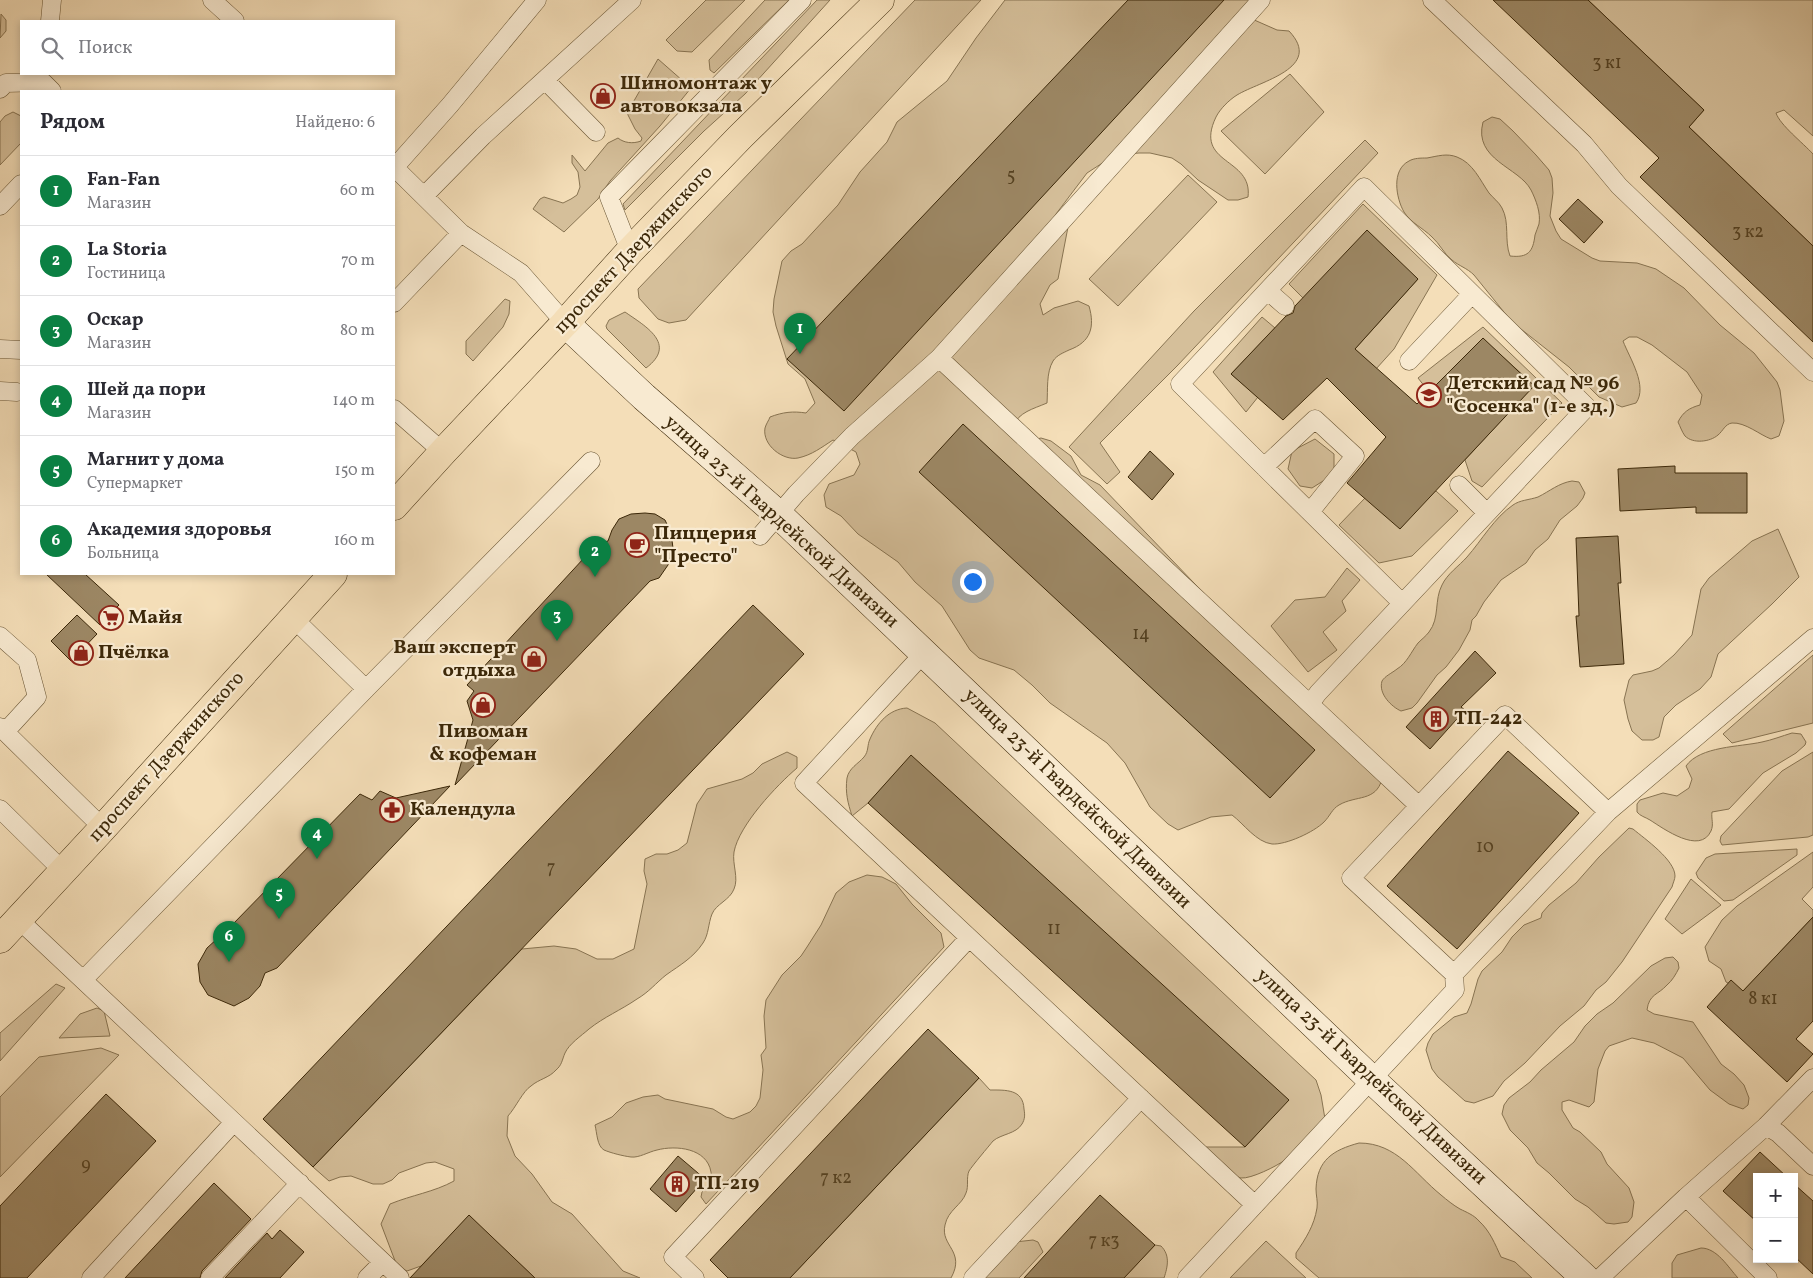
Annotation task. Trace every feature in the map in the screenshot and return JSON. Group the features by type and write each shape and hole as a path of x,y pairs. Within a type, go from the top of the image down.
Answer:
{"main road":[{"name":"проспект Дзержинского","path":"395,505 442,452 565,324 630,251 740,138 880,0"},
{"name":"проспект Дзержинского","path":"0,939 332,575"}],"street":[{"name":"улица 23-й Гвардейской Дивизии","path":"565,324 644,397 779,515 1372,1080 1585,1278"}],"lane":[{"path":"50,20 52,0"},
{"path":"212,0 234,20"},
{"path":"395,166 450,106 537,0"},
{"path":"630,251 609,197 802,0"},
{"path":"760,536 796,494 852,436 939,358 1261,0"},
{"path":"1432,0 1584,144 1619,186 1813,372"},
{"path":"424,196 482,136 629,1"},
{"path":"545,80 596,132"},
{"path":"0,89 6,83 46,82"},
{"path":"395,168 461,233 521,273 565,324"},
{"path":"0,206 20,185"},
{"path":"1310,704 1318,693 1587,407 1364,187 1180,384 1402,603"},
{"path":"395,302 461,233"},
{"path":"1268,291 1285,306"},
{"path":"1409,361 1472,294"},
{"path":"0,349 20,350"},
{"path":"939,358 1419,806"},
{"path":"395,410 442,452"},
{"path":"1264,467 1315,419 1355,456 1310,512"},
{"path":"83,980 591,461"},
{"path":"1459,485 1487,513"},
{"path":"293,618 366,689"},
{"path":"0,636 27,660 37,697 3,730 103,828"},
{"path":"1454,974 1608,812 1813,638"},
{"path":"924,653 804,783 1255,1205"},
{"path":"1187,1278 1455,990 1454,974 1351,878 1505,714 1608,812"},
{"path":"0,809 63,871"},
{"path":"18,919 400,1278"},
{"path":"696,1278 673,1257 969,938"},
{"path":"1600,1278 1686,1197 1766,1126 1812,1080"},
{"path":"973,1278 1141,1098"},
{"path":"91,1278 234,1122"},
{"path":"1766,1126 1778,1133 1813,1166"},
{"path":"210,1278 300,1183"},
{"path":"1686,1197 1768,1278"},
{"path":"367,1278 383,1262"}],"shaded area":[{"path":"706,0 745,0 692,52 677,51 666,40"},
{"path":"765,0 789,0 714,73 710,70 709,60"},
{"path":"817,0 830,0 745,94 704,131 625,210 623,204"},
{"path":"915,0 981,0 686,320 669,323 658,319 639,298 638,289"},
{"path":"1005,0 1257,0 1252,19 1277,30 1289,31 1298,44 1299,55 1294,64 1285,72 1234,97 1222,108 1216,117 1211,133 1212,144 1217,153 1242,174 1247,184 1248,197 1228,200 1198,180 1172,158 1150,153 1127,154 1104,162 1087,173 1056,214 1057,224 1068,227 1058,279 1050,285 1040,304 1043,315 1054,308 1078,301 1089,306 1092,321 1090,333 1082,343 1060,354 1053,361 1048,376 1047,403 1023,414 1013,426 1029,441 1041,438 1051,441 1071,456 1081,475 1100,485 1382,779 1379,786 1370,795 1339,805 1319,826 1307,834 1292,840 1278,844 1266,843 1255,836 1232,815 1211,817 1178,830 1168,824 1150,807 1125,763 1107,743 1050,703 1014,670 979,658 970,650 942,606 915,582 898,562 858,534 841,516 826,507 824,495 829,484 854,475 860,464 856,452 833,440 808,455 792,458 775,451 767,440 765,428 770,417 788,412 806,413 815,403 805,379 788,364 776,326 773,312 774,299 782,261 791,251 802,244 838,205 860,172 887,142 897,122 947,81"},
{"path":"1588,0 1813,0 1813,136 1784,110 1776,113 1787,128 1813,154 1813,246 1689,127 1704,110"},
{"path":"1,14 6,20 6,31 0,38"},
{"path":"658,59 691,88 660,126 610,181 598,199 564,232 533,209 540,199 544,197 563,203 577,195 580,187 578,172 572,163 572,155 585,171 608,143 618,138 629,142 641,141 642,138 627,113"},
{"path":"1290,74 1324,112 1265,174 1221,131"},
{"path":"13,112 20,116 20,144 0,165 0,122 5,116"},
{"path":"1492,117 1500,119 1513,131 1549,170 1552,178 1553,193 1550,216 1561,239 1600,261 1637,263 1656,269 1684,288 1720,325 1754,353 1777,382 1780,390 1784,421 1779,436 1771,439 1747,427 1732,423 1711,439 1697,441 1688,439 1678,422 1687,411 1700,405 1702,395 1687,372 1652,345 1637,337 1629,337 1623,341 1639,381 1640,389 1636,403 1622,407 1599,397 1569,367 1512,322 1474,275 1449,258 1435,240 1407,216 1401,206 1397,192 1397,177 1403,165 1415,159 1450,155 1463,160 1472,168 1502,208 1506,220 1507,244 1510,256 1521,256 1529,253 1539,224 1538,207 1531,190 1525,182 1499,162 1485,145 1482,135 1483,122"},
{"path":"1365,140 1378,153 1177,366 1100,443 1120,472 1107,484 1069,447 1194,311"},
{"path":"1188,175 1217,202 1118,306 1089,279"},
{"path":"1363,204 1437,275 1394,349 1376,369 1355,349 1418,279 1303,298 1289,284"},
{"path":"505,299 510,301 509,314 503,327 473,361 466,354 466,341"},
{"path":"625,312 649,330 659,343 659,351 655,359 646,368 607,329 606,326 609,320"},
{"path":"1262,317 1275,328 1231,374 1258,397 1246,412 1213,372"},
{"path":"1483,327 1562,403 1482,487 1472,481 1465,460 1534,385 1483,339 1429,392 1418,378"},
{"path":"1315,439 1334,454 1334,474 1312,488 1300,486 1288,469 1292,451"},
{"path":"1572,481 1579,482 1585,493 1577,506 1560,520 1548,539 1535,550 1526,563 1501,580 1472,620 1470,630 1459,650 1437,675 1417,703 1412,708 1401,711 1394,706 1382,691 1382,681 1404,664 1418,643 1429,632 1435,621 1438,597 1447,577 1467,557 1506,510 1516,503 1538,497 1559,485"},
{"path":"1436,491 1458,511 1412,556 1379,563 1339,525 1365,498"},
{"path":"1778,529 1799,577 1718,654 1711,677 1700,689 1676,705 1664,717 1659,737 1653,740 1642,740 1632,731 1628,719 1624,700 1629,680 1633,675 1659,668 1692,635 1701,589 1709,578 1752,541"},
{"path":"1347,568 1360,580 1342,601 1346,611 1323,632 1337,650 1308,672 1271,626 1295,600 1325,597"},
{"path":"1813,655 1813,723 1732,743 1723,734"},
{"path":"907,708 935,723 1316,1080 1325,1119 1285,1160 1270,1169 1241,1178 1228,1170 1212,1155 1206,1147 1245,1147 1288,1100 911,756 868,803 852,816 846,783 848,775 866,755 870,739 880,722 889,714"},
{"path":"1792,733 1801,734 1806,742 1805,745 1796,753 1763,773 1729,809 1712,812 1712,828 1706,838 1699,841 1682,838 1637,812 1637,804 1640,800 1663,793 1677,796 1689,788 1692,779 1686,766 1692,759 1721,748 1753,744"},
{"path":"787,752 797,757 797,768 779,784 760,806 737,841 734,852 736,880 734,889 714,911 703,943 691,957 645,993 595,1025 576,1040 565,1053 558,1068 528,1088 508,1116 507,1136 515,1156 532,1174 552,1202 572,1214 623,1271 640,1278 535,1278 469,1216 421,1266 407,1271 397,1266 381,1224 390,1204 439,1188 454,1181 454,1169 435,1162 426,1163 399,1173 392,1180 383,1184 373,1184 351,1176 329,1181 313,1167 522,949 554,946 576,949 597,959 613,959 634,949 647,884 644,871 645,859 656,854 667,854 678,850 687,843 697,804 707,789 742,779 753,773 762,764"},
{"path":"1813,752 1813,835 1722,845 1720,841 1721,836 1782,771"},
{"path":"1629,828 1652,844 1670,863 1675,876 1672,887 1622,962 1584,1006 1560,1026 1525,1063 1504,1081 1493,1096 1474,1103 1465,1101 1438,1077 1432,1069 1426,1050 1433,1034 1454,1017 1467,1013 1482,971 1502,952 1512,937 1524,925 1541,918 1542,913 1549,905 1576,883"},
{"path":"1797,849 1797,855 1733,900 1724,901 1698,878 1696,873 1706,858 1715,854"},
{"path":"1813,852 1813,887 1802,899 1813,910 1813,917 1743,991 1726,982 1721,969 1709,961 1705,947 1722,920 1737,906"},
{"path":"867,875 882,877 896,884 912,904 941,933 944,947 706,1204 701,1197 702,1192 711,1181 711,1172 704,1158 697,1153 681,1148 673,1148 631,1157 604,1150 599,1142 595,1125 612,1117 626,1103 643,1097 658,1095 665,1099 713,1109 733,1119 750,1112 756,1106 760,1098 763,1070 761,1055 766,1048 764,1016 766,1000 782,975 801,956 807,947 821,925 836,893 849,882"},
{"path":"1691,879 1721,905 1682,934 1665,919"},
{"path":"1673,957 1678,962 1679,968 1671,982 1652,998 1647,1010 1654,1014 1693,1022 1721,1064 1744,1085 1749,1098 1748,1105 1743,1109 1729,1104 1710,1090 1683,1058 1654,1043 1632,1038 1609,1046 1598,1069 1594,1102 1589,1107 1569,1100 1562,1102 1562,1110 1573,1128 1580,1132 1601,1152 1607,1164 1629,1188 1634,1202 1632,1217 1628,1222 1606,1223 1588,1207 1575,1199 1537,1163 1528,1148 1510,1130 1502,1114 1504,1105 1509,1098 1530,1082 1574,1042 1585,1026 1597,1014 1613,1003 1651,966 1665,958"},
{"path":"56,984 65,988 0,1061 0,1033"},
{"path":"97,1008 104,1011 110,1036 59,1038 80,1014"},
{"path":"101,1048 119,1055 0,1177 0,1097 39,1057"},
{"path":"979,1078 990,1090 1008,1091 1017,1094 1023,1102 1024,1120 1016,1130 993,1141 969,1171 967,1190 964,1197 952,1211 945,1225 944,1232 956,1261 951,1278 790,1278"},
{"path":"1359,1143 1372,1144 1384,1148 1404,1161 1448,1201 1477,1219 1489,1233 1501,1257 1515,1262 1532,1278 1319,1278 1296,1258 1296,1253 1309,1232 1316,1214 1316,1189 1319,1171 1334,1153"},
{"path":"1033,1240 1038,1242 1043,1252 1019,1278 982,1278 1015,1242"},
{"path":"1266,1241 1306,1278 1230,1278"},
{"path":"1155,1245 1161,1246 1166,1253 1167,1265 1164,1278 1124,1278"},
{"path":"1701,1248 1712,1251 1717,1255 1738,1278 1672,1278 1672,1263 1677,1255"}],"building":[{"path":"1128,0 1224,0 844,411 787,359"},
{"path":"1493,0 1588,0 1704,110 1689,127 1813,246 1813,342 1640,177 1659,158"},
{"path":"1578,199 1603,222 1584,243 1559,219"},
{"path":"1367,230 1418,279 1355,349 1417,404 1483,338 1534,386 1400,529 1347,483 1386,437 1327,378 1283,420 1231,374 1286,316 1293,313 1295,306"},
{"path":"963,424 1315,750 1270,798 919,472"},
{"path":"1150,451 1174,474 1152,500 1128,477"},
{"path":"1675,466 1675,473 1747,473 1747,513 1696,513 1696,507 1620,511 1618,469"},
{"path":"631,514 655,514 665,520 671,533 673,548 668,565 659,578 650,581 455,785 473,720 467,701 474,691 467,685 596,545 608,541 619,519"},
{"path":"1618,536 1621,583 1618,583 1624,664 1580,667 1576,616 1579,616 1576,538"},
{"path":"47,575 86,575 119,605 100,625"},
{"path":"753,605 804,654 313,1167 263,1119"},
{"path":"77,615 97,634 71,661 51,641"},
{"path":"1475,651 1496,673 1461,707 1465,710 1430,749 1406,727"},
{"path":"1508,751 1579,813 1457,949 1387,886"},
{"path":"911,755 1289,1100 1245,1147 868,803"},
{"path":"450,786 277,968 265,973 260,986 249,998 234,1006 208,995 200,982 198,964 207,948 218,938 231,935 232,925 360,794 372,800 380,791 396,798"},
{"path":"1813,917 1813,1021 1796,1039 1813,1054 1787,1082 1707,1007 1731,980 1743,991"},
{"path":"928,1029 979,1078 790,1278 728,1278 710,1260"},
{"path":"106,1094 156,1141 27,1278 0,1278 0,1206"},
{"path":"1760,1152 1783,1173 1753,1173 1753,1218 1723,1191"},
{"name":"ТП-219","path":"678,1156 705,1179 676,1212 650,1189"},
{"path":"214,1183 251,1219 202,1271 200,1278 125,1278"},
{"path":"1798,1188 1813,1201 1813,1274 1798,1260"},
{"path":"1100,1195 1155,1245 1124,1278 1024,1278"},
{"path":"469,1215 535,1278 410,1278"},
{"path":"280,1230 304,1252 280,1278 225,1278 267,1233 272,1239"}],"place":[{"name":"Шиномонтаж у автовокзала","path":"603,96"},
{"name":"Fan-Fan","path":"800,354"},
{"name":"Детский сад № 96 \"Сосенка\" (1-е зд.)","path":"1429,395"},
{"name":"Пиццерия \"Престо\"","path":"637,545"},
{"name":"La Storia","path":"595,577"},
{"name":"Майя","path":"111,618"},
{"name":"Оскар","path":"557,641"},
{"name":"Пчёлка","path":"81,653"},
{"name":"Ваш эксперт отдыха","path":"534,659"},
{"name":"Пивоман & кофеман","path":"483,705"},
{"name":"ТП-242","path":"1436,719"},
{"name":"Календула","path":"392,810"},
{"name":"Шей да пори","path":"317,859"},
{"name":"Магнит у дома","path":"279,919"},
{"name":"Академия здоровья","path":"229,962"},
{"name":"ТП-219","path":"677,1184"}]}
